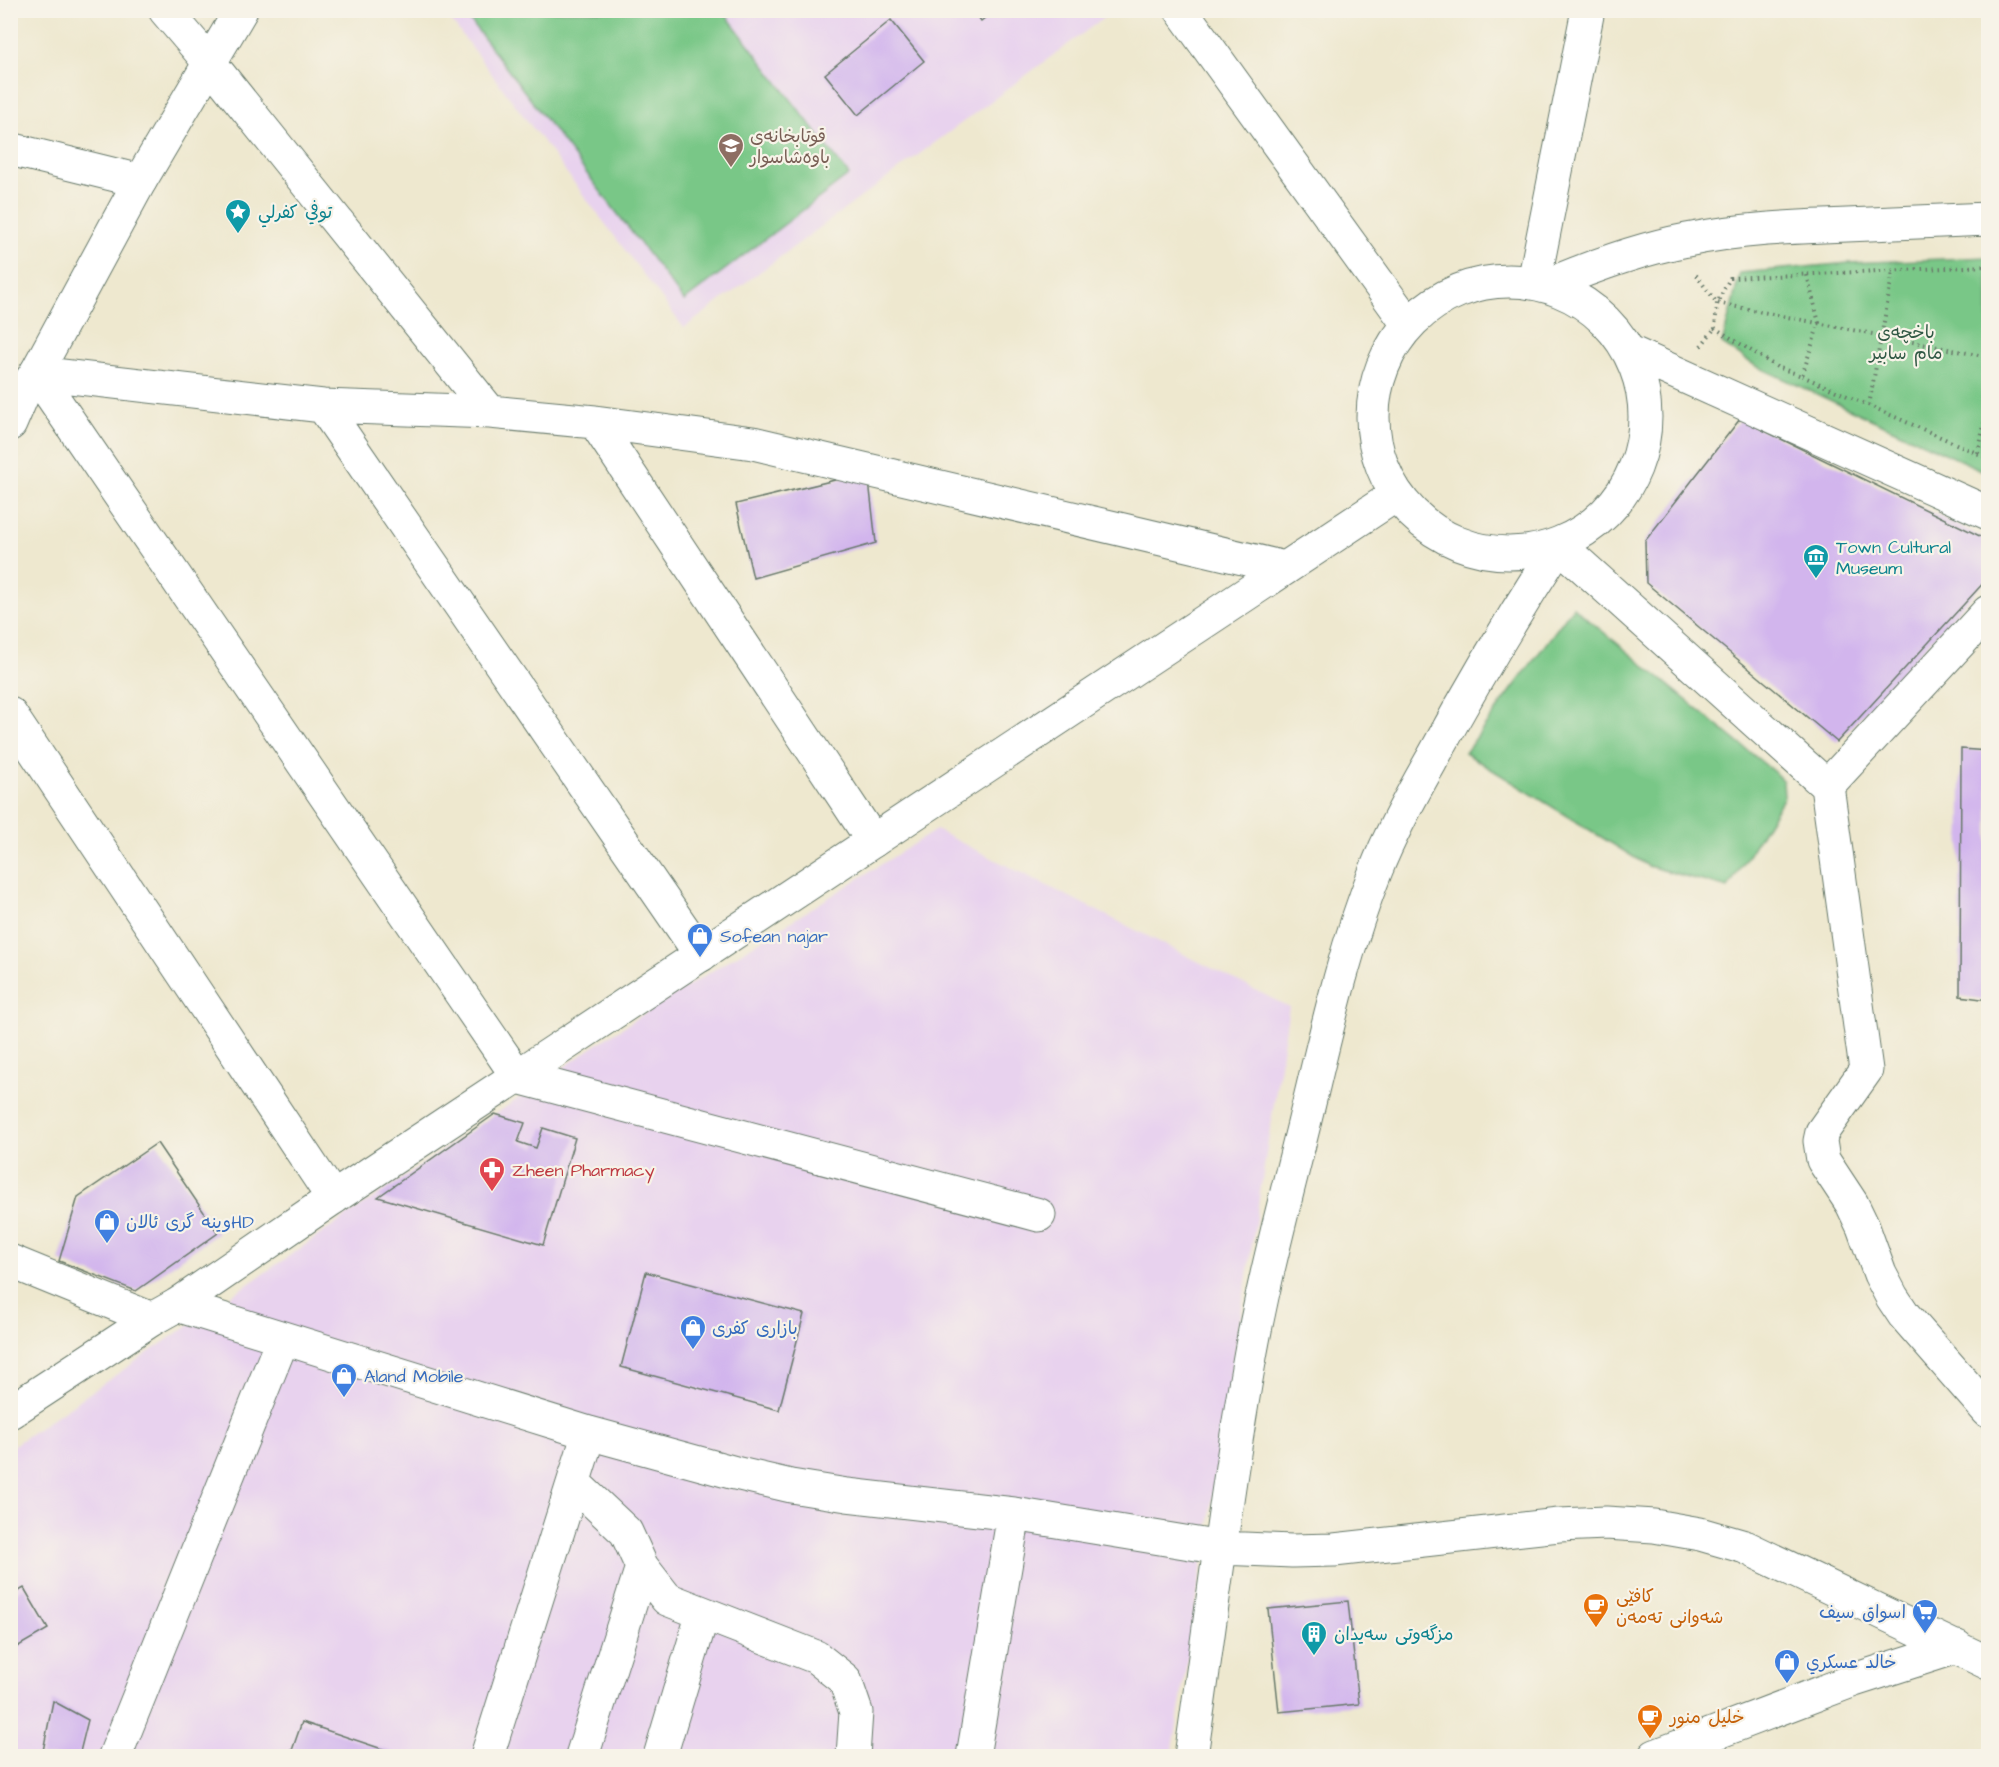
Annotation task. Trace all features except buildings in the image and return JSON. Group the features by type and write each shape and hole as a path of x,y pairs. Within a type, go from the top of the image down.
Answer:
{"street":[{"path":"165,10 490,412"},
{"path":"10,424 24,383 241,10"},
{"path":"1541,283 1588,10"},
{"path":"1187,13 1407,324"},
{"path":"10,149 140,181"},
{"path":"1541,283 1672,243 1734,232 1783,227 1989,219"},
{"path":"1499,279 1541,283 1581,300 1609,323 1630,352 1643,388 1646,427 1638,465 1619,499 1606,513 1593,526 1559,545 1514,554 1469,549 1428,528 1396,495 1377,453 1372,407 1382,363 1407,324 1434,301 1465,286 1499,279"},
{"path":"1630,352 1989,513"},
{"path":"24,383 323,406 490,412 595,422 753,443 1285,568"},
{"path":"24,383 518,1077 1039,1215"},
{"path":"323,406 701,955"},
{"path":"595,422 873,841"},
{"path":"10,1412 165,1312 333,1198 1396,495"},
{"path":"1559,545 1827,786 1866,1070 1822,1132 1821,1150 1827,1167 1852,1204 1880,1274 1892,1297 1904,1315 1989,1411"},
{"path":"1191,1756 1248,1365 1341,971 1357,918 1377,866 1446,732 1489,655 1559,545"},
{"path":"1827,786 1989,612"},
{"path":"10,714 333,1198"},
{"path":"10,1261 165,1312 283,1338 589,1433 791,1486 847,1495 1014,1514 1221,1548 1334,1550 1559,1525 1606,1523 1654,1526 1700,1534 1745,1547 1989,1663"},
{"path":"115,1756 283,1338"},
{"path":"487,1756 589,1433"},
{"path":"574,1483 626,1532 642,1567 667,1599 816,1657 845,1680 856,1712 853,1756"},
{"path":"973,1756 1014,1514"},
{"path":"582,1756 642,1567"},
{"path":"660,1756 703,1613"},
{"path":"1655,1756 1854,1680 1957,1647"}],"path":[{"path":"1672,243 1717,303 1989,357"},
{"path":"1989,266 1730,279 1717,303 1715,328 1777,367 1989,458"},
{"path":"1869,405 1893,271"},
{"path":"1802,376 1819,323 1807,275"},
{"path":"1978,453 1989,406"}],"shaded area":[{"name":"قوتابخانەی باوەشاسوار","path":"444,11 1113,11 684,328"},
{"name":"بازاری کفری","path":"936,830 1289,1007 1172,1756 11,1756 11,1447 612,1034"}],"green space":[{"path":"463,11 723,11 849,175 684,301"},
{"name":"باخچەی مام سابیر","path":"1988,257 1988,473 1756,366 1722,344 1740,273 1849,263"},
{"path":"1573,607 1783,781 1784,797 1728,888 1648,866 1465,753"}],"place":[{"name":"قوتابخانەی باوەشاسوار","path":"731,169"},
{"name":"توفي كفرلي","path":"238,235"},
{"name":"Town Cultural Museum","path":"1816,580"},
{"name":"Sofean najar","path":"700,959"},
{"name":"Zheen Pharmacy","path":"492,1193"},
{"name":"وينه گری ئالانHD","path":"107,1245"},
{"name":"بازاری کفری","path":"693,1351"},
{"name":"Aland Mobile","path":"344,1399"},
{"name":"کافێی شەوانی تەمەن","path":"1596,1629"},
{"name":"اسواق سيف","path":"1925,1635"},
{"name":"مزگەوتی سەیدان","path":"1314,1657"},
{"name":"خالد عسکري","path":"1787,1685"},
{"name":"خلیل منور","path":"1650,1740"}]}
